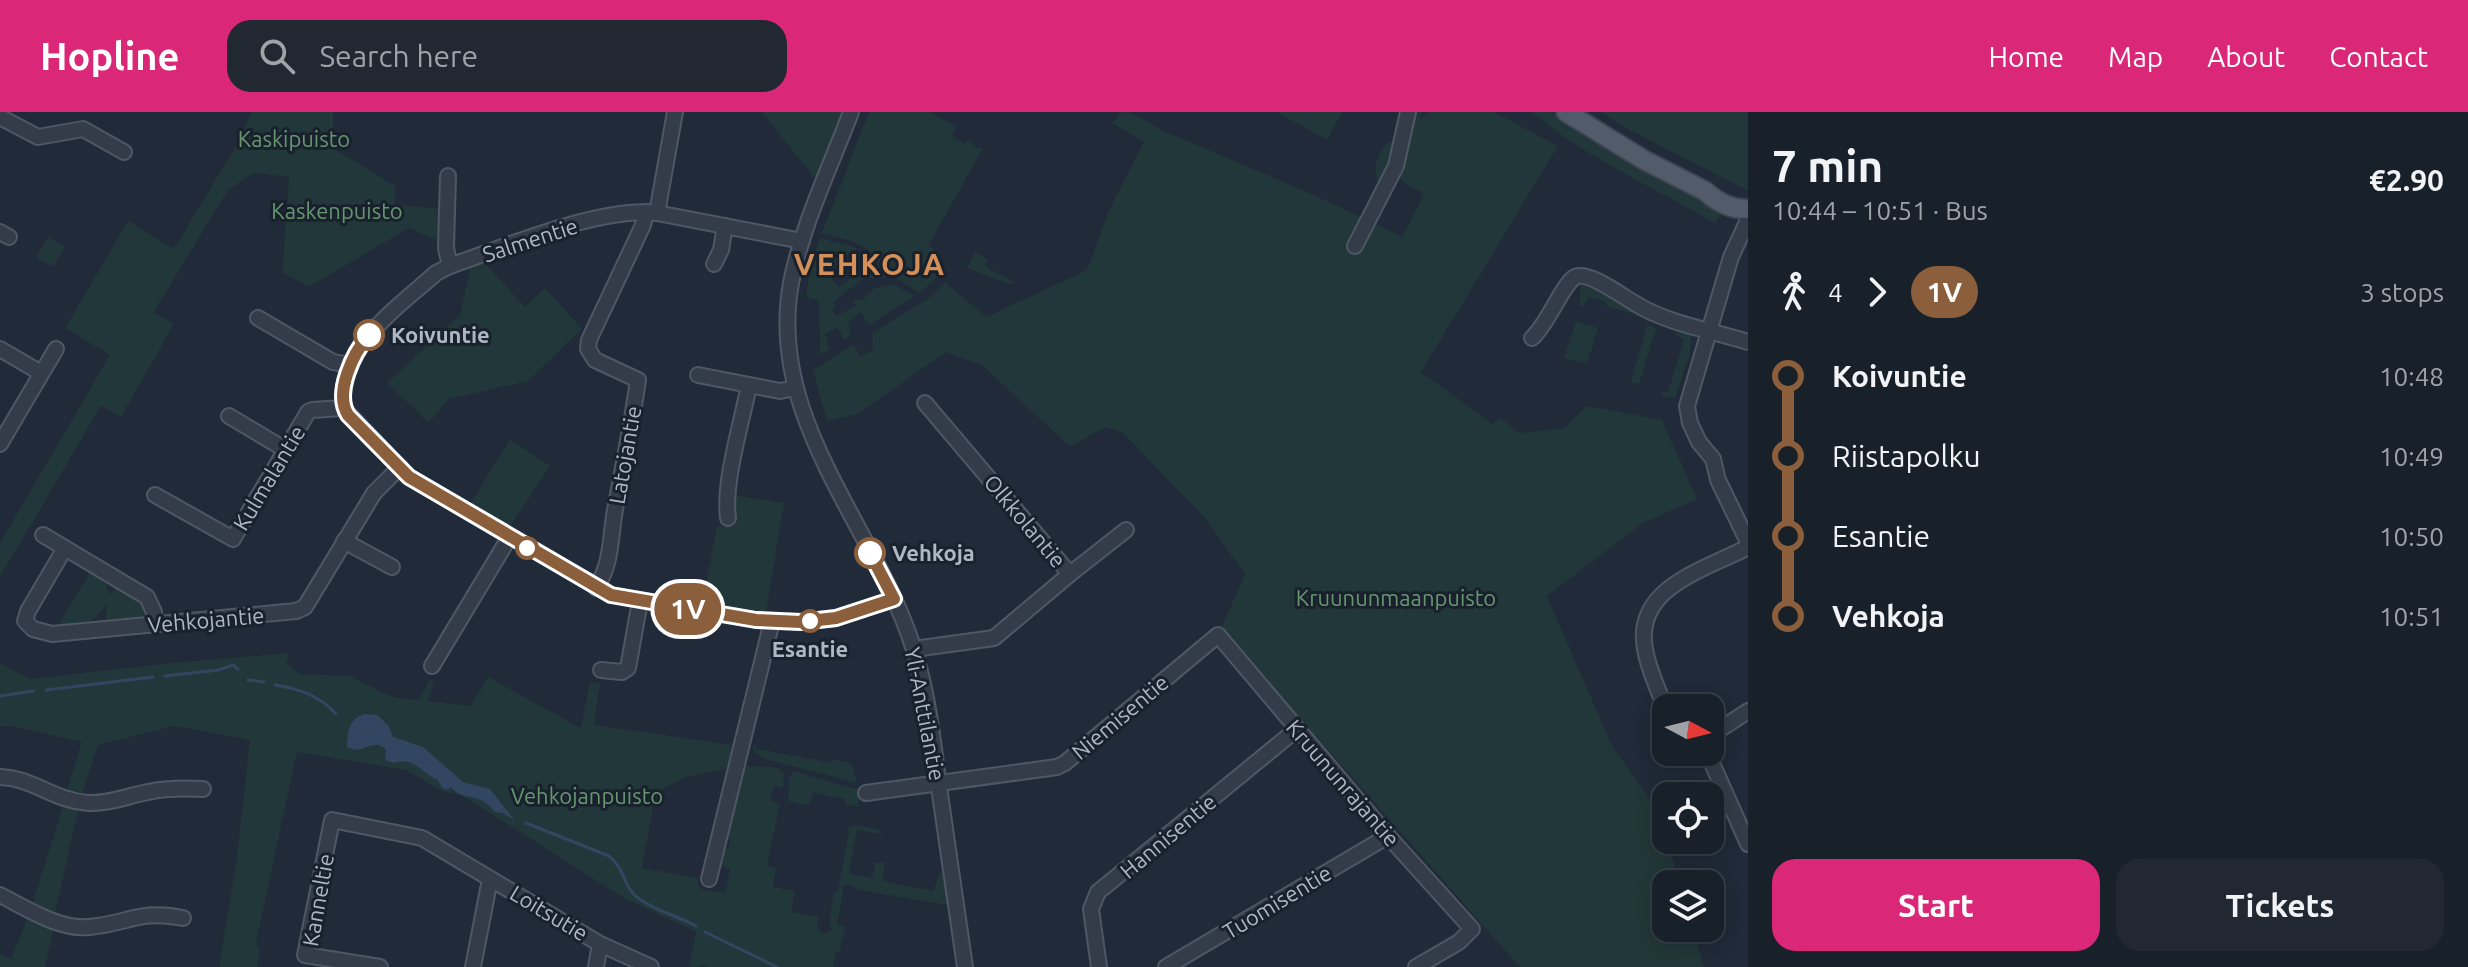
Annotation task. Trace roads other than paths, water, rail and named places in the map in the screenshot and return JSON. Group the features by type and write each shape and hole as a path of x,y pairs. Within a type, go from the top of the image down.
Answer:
{"main road":[{"path":"1566,112 1644,160 1705,191 1718,191 1732,197 1747,213"}],"street":[{"path":"652,212 675,112"},
{"name":"Yli-Anttilantie","path":"851,112 802,241 788,315 789,353 795,388 814,441 894,599 914,649 924,687 965,967"},
{"path":"1355,246 1396,166 1408,112"},
{"path":"0,117 38,137 83,129 124,152"},
{"path":"448,176 446,248 450,266"},
{"name":"Salmentie","path":"346,411 343,398 357,348 436,273 450,266 587,222 652,212 802,241"},
{"name":"Latojantie","path":"596,588 610,557 614,516 638,380 595,360 588,349 589,340 652,212"},
{"path":"1660,694 1645,653 1644,631 1649,613 1658,598 1674,584 1748,545 1718,480 1704,463 1687,406 1747,213"},
{"path":"714,264 721,250 725,226"},
{"path":"1532,338 1543,327 1572,279 1580,275 1593,278 1645,310 1748,342"},
{"path":"258,318 333,362 350,365"},
{"path":"0,349 41,373"},
{"path":"0,444 56,349"},
{"path":"698,375 780,391 795,388"},
{"path":"728,518 726,506 749,385"},
{"name":"Olkkolantie","path":"914,649 994,638 1070,574 925,403"},
{"path":"346,411 409,477 611,595 772,621 836,618 894,599"},
{"name":"Kulmalantie","path":"155,495 233,539 308,412 346,411"},
{"path":"229,416 286,450"},
{"name":"Vehkojantie","path":"65,548 28,611 25,621 33,629 52,634 301,610 374,493 399,468"},
{"path":"1070,574 1126,530"},
{"path":"43,535 147,597 154,612 155,624"},
{"path":"432,666 509,538"},
{"path":"344,541 392,567"},
{"path":"601,670 622,672 628,668 640,601"},
{"path":"709,879 772,621"},
{"name":"Kruununrajantie","path":"1218,635 1388,836 1472,929 1459,942 1416,967"},
{"name":"Niemisentie","path":"866,793 1065,763 1218,635"},
{"path":"1724,727 1748,711"},
{"name":"Hannisentie","path":"1099,967 1091,909 1098,892 1297,729"},
{"path":"1713,766 1748,844"},
{"path":"0,777 13,777 52,795 85,803 113,801 165,789 203,789"},
{"name":"Loitsutie","path":"332,820 422,838 600,944 651,967"},
{"name":"Kanneltie","path":"332,820 305,955 380,967"},
{"name":"Tuomisentie","path":"1166,967 1388,836"},
{"path":"473,967 490,879"},
{"path":"0,895 38,914 78,927 154,913 183,918"},
{"path":"596,967 600,944"}],"water":[{"path":"364,714 377,715 388,725 393,737 423,747 463,782 490,789 515,821 495,812 483,801 461,795 451,787 447,790 442,788 438,780 412,763 385,760 386,750 379,745 357,750 347,747 352,723"}],"waterway":[{"path":"165,676 219,670 233,665 238,669"},
{"path":"46,690 153,677"},
{"path":"248,680 264,682"},
{"path":"275,685 308,694 336,714"},
{"path":"0,696 33,691"},
{"path":"526,823 609,856 619,867 633,894 696,926"},
{"path":"705,932 777,967"}],"place":[{"name":"Koivuntie","path":"369,335"},
{"name":"Vehkoja","path":"870,553"},
{"name":"Esantie","path":"810,621"}],"district":[{"name":"VEHKOJA","path":"870,265"}],"park label":[{"name":"Kaskipuisto","path":"294,139"},
{"name":"Kaskenpuisto","path":"337,211"},
{"name":"Kruununmaanpuisto","path":"1396,598"},
{"name":"Vehkojanpuisto","path":"587,796"}]}
